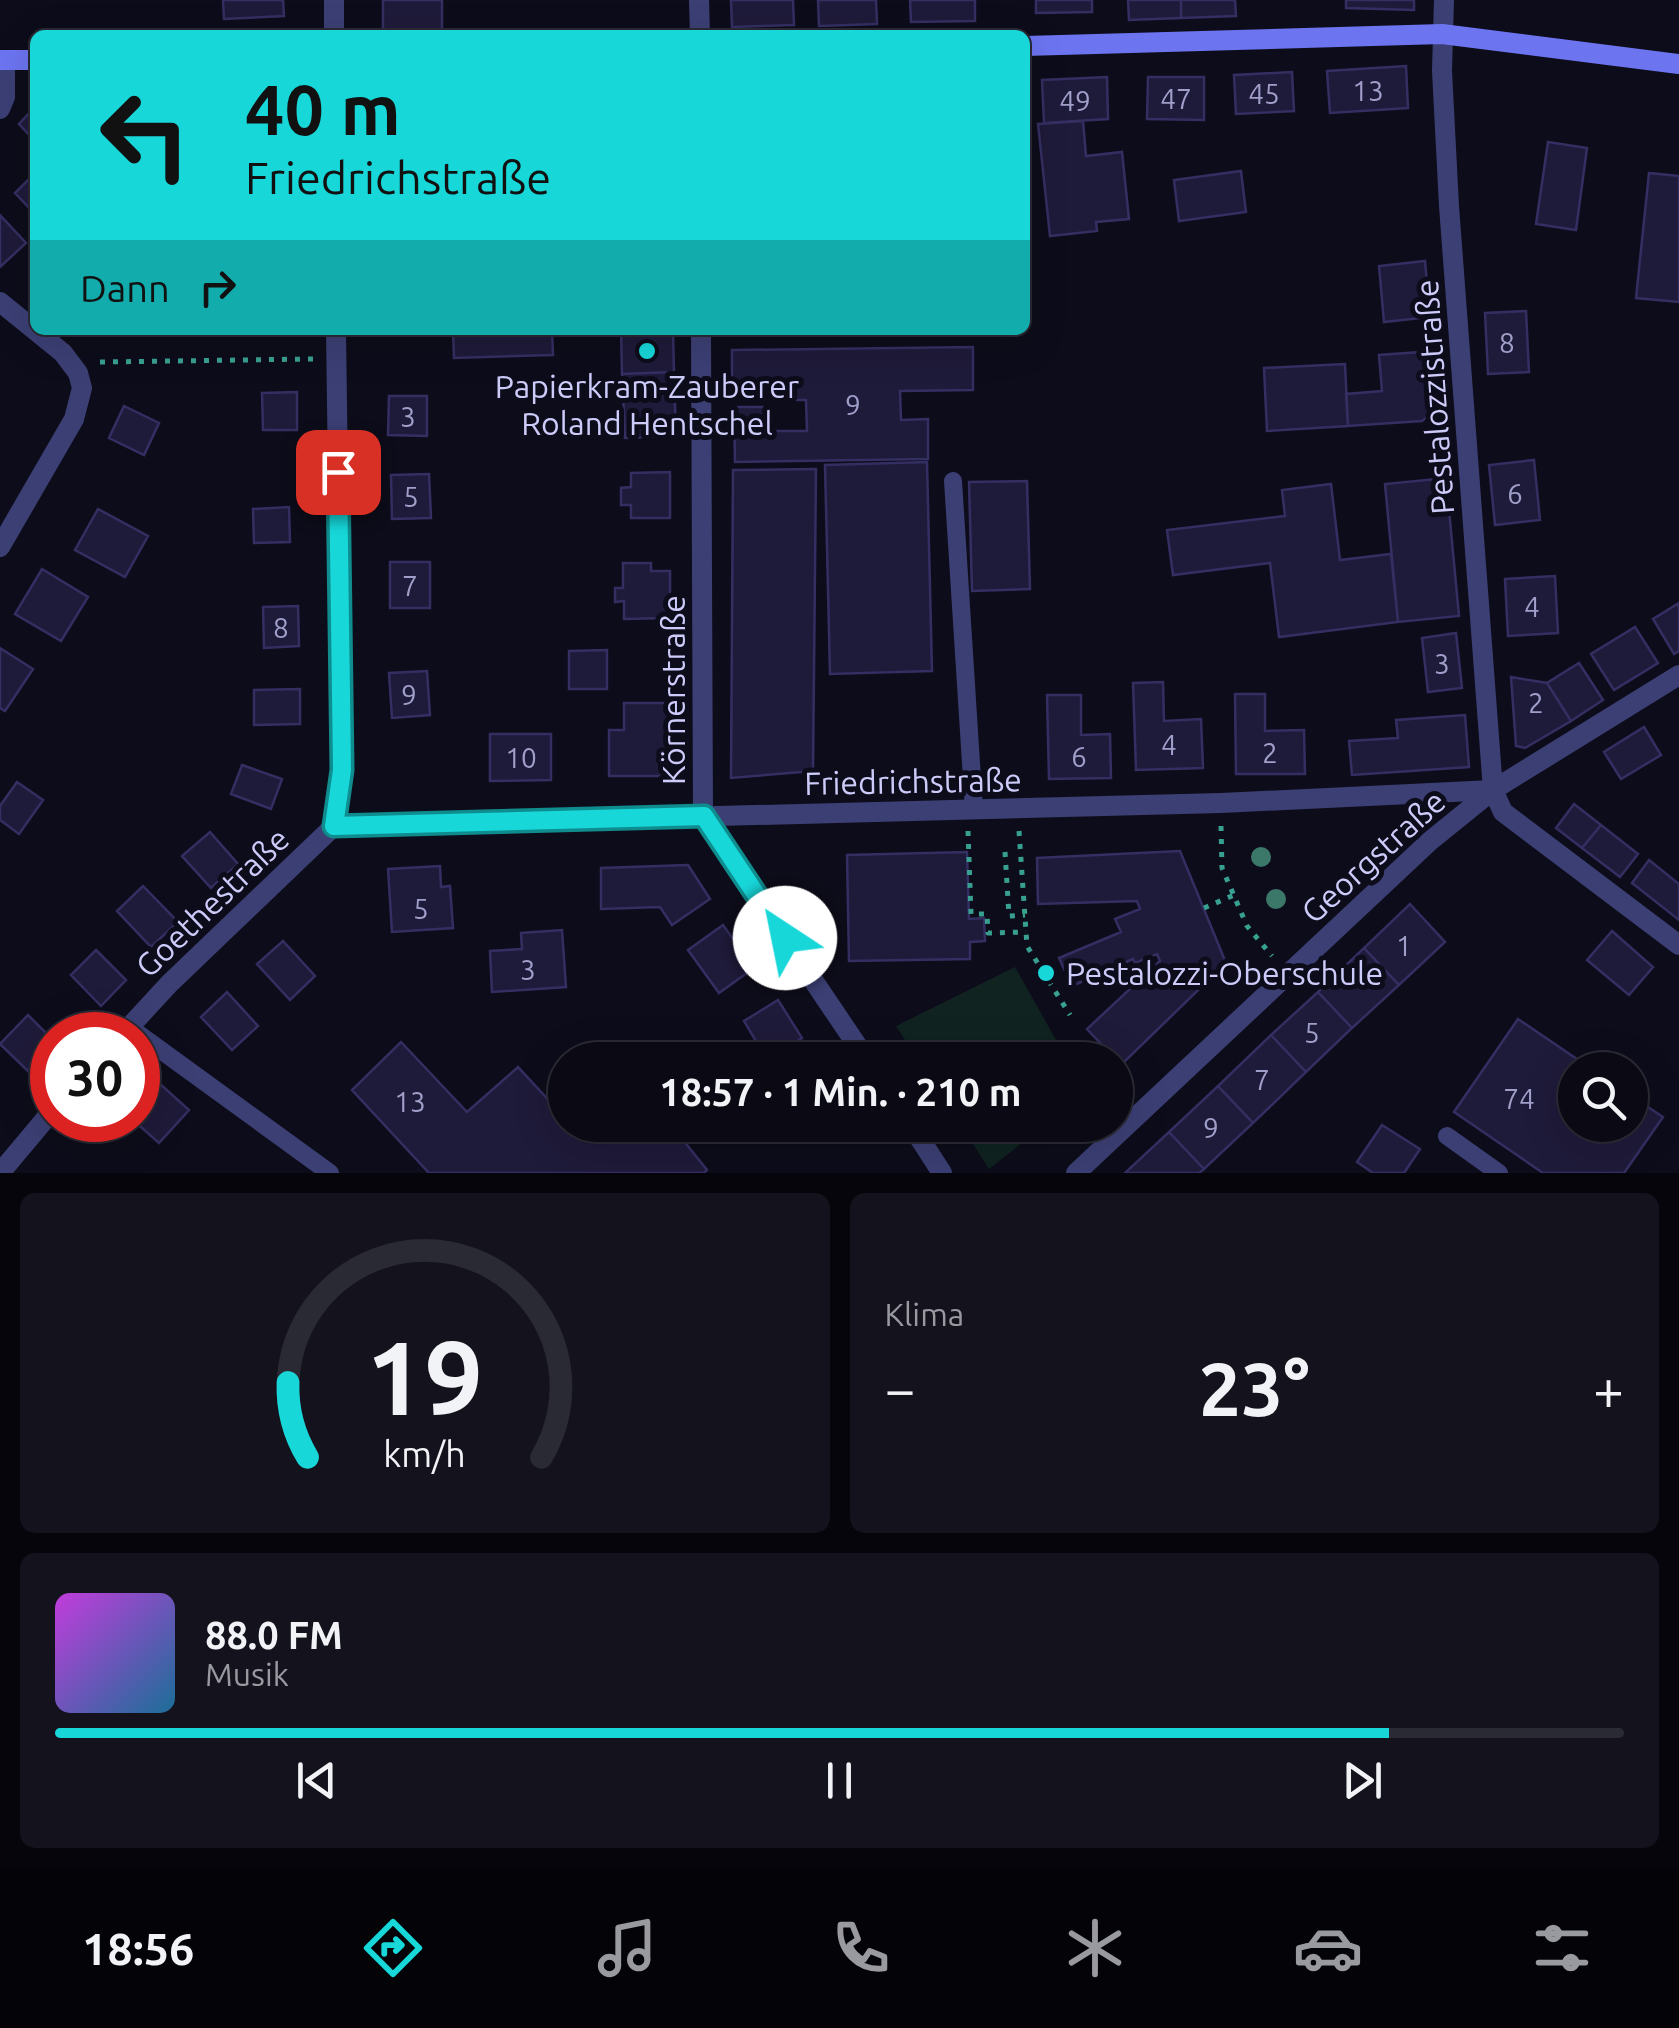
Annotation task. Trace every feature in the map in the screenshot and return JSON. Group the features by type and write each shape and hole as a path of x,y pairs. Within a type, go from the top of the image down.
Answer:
{"main road":[{"path":"1030,46 1442,34 1679,64"},
{"path":"2,60 30,60"}],"street":[{"path":"334,0 334,30"},
{"path":"699,0 700,30"},
{"name":"Pestalozzistraße","path":"1444,0 1450,206 1493,790"},
{"path":"0,109 5,97 2,60"},
{"path":"0,302 30,326"},
{"path":"0,547 74,419 82,388 78,373 63,353 41,335"},
{"name":"Goethestraße","path":"143,1012 334,826 342,770 336,335"},
{"name":"Körnerstraße","path":"701,335 704,816 855,1042"},
{"name":"Georgstraße","path":"1076,1173 1430,841 1493,790 1679,675"},
{"path":"1493,790 1503,812 1679,945"},
{"name":"Friedrichstraße","path":"334,826 1221,803 1493,790"},
{"path":"0,1173 6,1150 30,1130"},
{"path":"921,1142 942,1173"}],"lane":[{"path":"953,481 971,810"},
{"path":"160,1055 330,1173"},
{"path":"1447,1136 1499,1173"}],"path":[{"path":"78,373 102,360 336,359"},
{"path":"1221,803 1222,868 1247,926 1288,975"},
{"path":"1018,808 1027,946 1070,1016"},
{"path":"971,810 971,914 987,914 988,934 1026,932"},
{"path":"1005,852 1009,916 1025,915"},
{"path":"1204,908 1234,896"}],"green space":[{"path":"1015,967 1056,1040 906,1042 896,1026"},
{"path":"972,1142 1023,1142 989,1169"}],"building":[{"path":"223,0 283,0 284,16 224,19"},
{"path":"383,0 442,0 442,30 383,30"},
{"path":"731,0 793,0 794,25 732,27"},
{"path":"818,0 876,0 877,24 819,26"},
{"path":"910,0 975,0 975,21 911,22"},
{"path":"1036,0 1092,0 1092,12 1036,13"},
{"path":"1128,0 1181,0 1181,18 1129,20"},
{"path":"1181,0 1235,0 1236,16 1181,18"},
{"path":"1346,0 1414,0 1414,10 1346,8"},
{"path":"1406,66 1408,108 1330,113 1327,71"},
{"path":"1292,72 1294,111 1236,114 1234,75"},
{"path":"1107,77 1108,119 1044,123 1042,80"},
{"path":"1148,77 1204,77 1204,120 1147,119"},
{"path":"30,112 30,136 19,124"},
{"path":"1083,121 1086,156 1122,152 1129,219 1096,222 1097,231 1050,236 1038,124"},
{"path":"1548,142 1587,148 1576,230 1536,224"},
{"path":"1241,171 1246,212 1179,221 1174,180"},
{"path":"1649,173 1679,176 1679,302 1636,298"},
{"path":"30,178 30,209 15,193"},
{"path":"0,215 26,243 0,267"},
{"path":"1425,261 1430,317 1384,322 1379,266"},
{"path":"1526,311 1529,372 1488,374 1485,313"},
{"path":"453,335 552,335 553,355 454,358"},
{"name":"Papierkram-Zauberer Roland Hentschel","path":"621,335 673,335 674,372 622,374"},
{"path":"973,347 973,390 900,391 901,420 928,419 928,459 735,462 734,407 764,407 764,431 807,431 806,400 777,400 777,383 732,384 732,350"},
{"path":"1434,351 1439,407 1422,421 1348,426 1346,394 1382,391 1379,355"},
{"path":"1345,364 1348,426 1267,431 1264,368"},
{"path":"674,372 676,436 625,438 622,374"},
{"path":"297,392 297,430 263,430 262,393"},
{"path":"389,396 427,396 427,436 388,435"},
{"path":"124,406 159,423 144,455 109,438"},
{"path":"1534,460 1540,520 1495,525 1489,465"},
{"path":"927,462 932,671 830,674 825,465"},
{"path":"816,469 813,771 731,778 733,470"},
{"path":"670,472 670,518 631,518 631,505 621,505 621,488 631,487 631,473"},
{"path":"429,474 431,518 392,519 391,475"},
{"path":"1446,478 1459,616 1398,622 1385,484"},
{"path":"1027,481 1030,589 972,591 969,482"},
{"path":"1331,484 1340,560 1391,554 1398,622 1279,637 1270,563 1173,575 1167,530 1285,516 1282,490"},
{"path":"289,507 290,542 254,543 253,509"},
{"path":"98,509 148,536 125,577 75,550"},
{"path":"390,562 430,562 430,608 390,608"},
{"path":"623,563 651,563 651,571 670,571 670,618 624,619 624,601 615,602 615,588 623,588"},
{"path":"42,569 88,597 61,641 15,614"},
{"path":"1555,576 1558,633 1508,636 1505,579"},
{"path":"1679,603 1679,651 1674,654 1653,619"},
{"path":"298,606 299,646 264,648 263,607"},
{"path":"1635,627 1658,663 1614,690 1591,654"},
{"path":"1456,633 1462,688 1428,692 1422,638"},
{"path":"0,648 33,669 5,711 0,708"},
{"path":"607,650 607,689 569,689 569,651"},
{"path":"1579,663 1603,700 1571,721 1547,683"},
{"path":"427,671 430,715 392,718 389,673"},
{"path":"1511,677 1547,683 1571,721 1525,748 1516,746"},
{"path":"1163,682 1164,721 1201,719 1203,768 1136,770 1133,683"},
{"path":"300,689 300,724 254,725 254,690"},
{"path":"1235,694 1265,694 1265,731 1304,730 1305,774 1236,774"},
{"path":"1047,695 1081,695 1081,735 1110,734 1111,778 1049,779"},
{"path":"624,703 670,703 670,776 609,776 609,730 624,730"},
{"path":"1465,715 1469,767 1352,775 1349,741 1398,738 1396,720"},
{"path":"1644,727 1661,755 1621,779 1604,752"},
{"path":"490,734 551,734 551,780 490,781"},
{"path":"242,765 282,779 271,809 231,794"},
{"path":"17,782 43,800 19,834 0,820 0,806"},
{"path":"1574,804 1601,825 1582,848 1556,828"},
{"path":"1601,825 1638,854 1620,877 1582,848"},
{"path":"210,832 238,864 211,888 182,856"},
{"path":"1180,851 1226,963 1133,1053 1133,1042 1099,1042 1087,1029 1160,961 1157,954 1135,963 1133,959 1072,986 1059,958 1121,932 1115,919 1140,909 1137,901 1038,904 1037,858"},
{"path":"967,852 969,919 984,918 985,941 970,942 970,959 849,961 847,855"},
{"path":"1649,860 1679,884 1679,920 1632,883"},
{"path":"688,865 710,899 672,925 660,907 601,909 601,868"},
{"path":"440,866 441,887 450,886 453,928 392,932 388,869"},
{"path":"143,886 178,922 151,947 117,911"},
{"path":"1410,904 1445,942 1399,985 1364,948"},
{"path":"723,925 754,968 719,993 688,950"},
{"path":"562,930 566,987 492,992 490,951 522,949 521,933"},
{"path":"1612,931 1653,967 1629,995 1587,960"},
{"path":"283,941 315,976 290,1000 257,964"},
{"path":"1364,948 1399,985 1352,1028 1318,992"},
{"path":"96,950 126,980 101,1006 71,975"},
{"path":"227,992 258,1026 232,1050 201,1017"},
{"path":"1318,992 1352,1028 1306,1072 1271,1035"},
{"path":"778,1000 802,1038 796,1042 756,1042 744,1021"},
{"path":"28,1015 30,1073 0,1044"},
{"path":"1518,1019 1567,1052 1558,1052 1558,1142 1646,1142 1624,1173 1543,1173 1454,1112"},
{"path":"1271,1035 1306,1072 1253,1123 1218,1086"},
{"path":"401,1042 467,1112 518,1067 548,1100 548,1142 685,1142 707,1170 429,1173 352,1090"},
{"path":"160,1084 189,1110 160,1142"},
{"path":"1218,1086 1253,1123 1204,1169 1169,1132"},
{"path":"1648,1107 1663,1117 1648,1139"},
{"path":"1382,1125 1420,1149 1404,1173 1373,1173 1357,1162"},
{"path":"1169,1132 1204,1169 1199,1173 1125,1173"}],"place":[{"name":"Papierkram-Zauberer Roland Hentschel","path":"647,351"},
{"name":"Pestalozzi-Oberschule","path":"1046,973"}],"route":[{"path":"338,472 342,770 334,826 704,816 785,938"}]}
